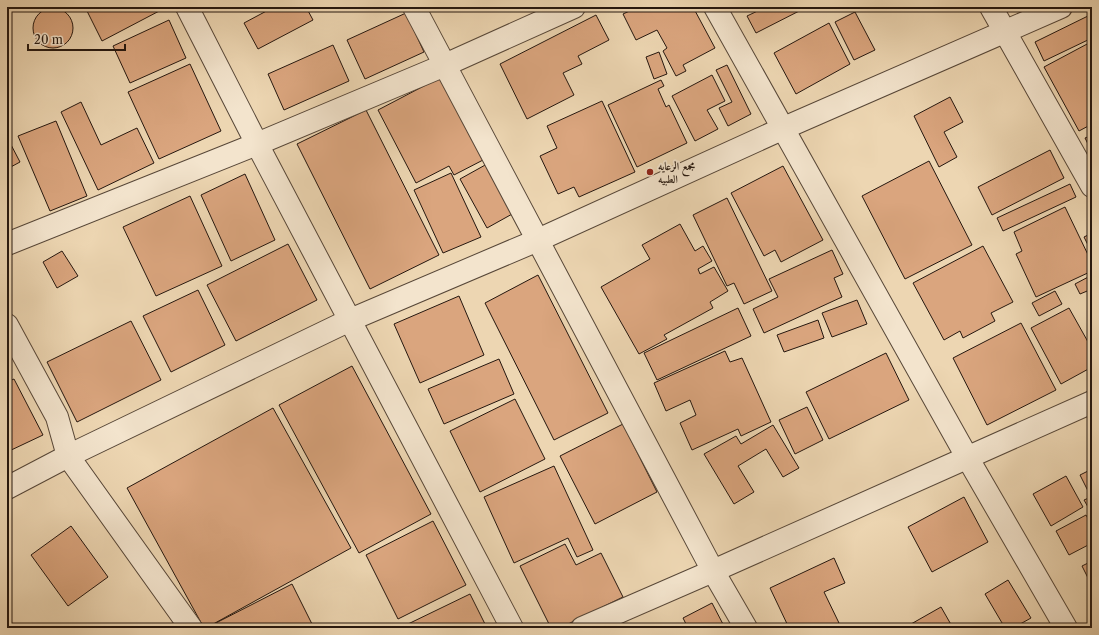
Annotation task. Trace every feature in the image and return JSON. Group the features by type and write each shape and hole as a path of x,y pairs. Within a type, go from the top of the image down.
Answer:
{"street":[{"path":"187,7 257,144 512,628"},
{"path":"414,7 713,571 746,628"},
{"path":"7,244 257,144 445,66 574,7"},
{"path":"715,7 967,457 1066,628"},
{"path":"991,7 1092,186"},
{"path":"7,488 68,456 350,320 538,240 784,128 1061,7"},
{"path":"7,325 57,417 68,456 190,628"},
{"path":"582,628 1092,402"}],"building":[{"path":"85,7 162,7 163,9 102,41"},
{"path":"274,7 306,7 313,20 258,49 244,23"},
{"path":"638,7 693,7 715,48 683,65 686,71 676,76 663,51 667,48 657,30 636,40 623,14"},
{"path":"766,7 807,7 756,33 747,16"},
{"path":"57,8 64,11 70,17 73,28 72,36 64,45 57,48 49,48 42,45 34,36 33,24 36,17 45,9"},
{"path":"855,12 875,50 854,60 835,22"},
{"path":"406,13 424,52 365,79 347,40"},
{"path":"1092,14 1092,38 1044,61 1035,42"},
{"path":"596,15 609,40 578,56 582,64 563,73 574,95 527,119 500,64"},
{"path":"169,20 186,58 130,83 113,46"},
{"path":"829,23 850,64 796,94 774,53"},
{"path":"1089,43 1092,48 1092,124 1079,131 1044,67"},
{"path":"333,45 349,81 284,110 268,74"},
{"path":"659,52 667,74 654,79 646,57"},
{"path":"190,64 221,131 159,159 128,92"},
{"path":"727,65 751,114 728,126 719,108 732,102 716,70"},
{"path":"712,75 725,101 707,110 718,129 695,141 672,96"},
{"path":"441,77 485,159 454,175 449,166 416,183 378,110"},
{"path":"661,80 664,86 658,89 666,107 669,105 687,143 637,167 608,105"},
{"path":"950,97 963,122 944,132 957,157 939,167 914,116"},
{"path":"602,101 635,172 579,197 574,187 558,194 540,156 557,148 547,126"},
{"path":"81,102 101,145 137,128 154,163 98,190 61,112"},
{"path":"366,110 439,255 370,289 297,144"},
{"path":"56,121 87,196 50,211 18,136"},
{"path":"1092,135 1092,152 1085,138"},
{"path":"8,139 20,162 7,169 7,140"},
{"path":"1050,150 1064,178 992,215 978,187"},
{"path":"929,161 972,245 905,279 862,196"},
{"path":"487,164 514,213 487,228 460,179"},
{"path":"783,166 823,240 781,262 775,250 764,256 731,193"},
{"path":"451,173 481,237 443,253 414,190"},
{"path":"245,174 275,240 231,261 201,195"},
{"path":"1070,184 1076,197 1003,231 997,218"},
{"path":"190,196 222,266 156,296 123,227"},
{"path":"727,198 772,291 744,304 734,283 727,286 693,215"},
{"path":"1065,207 1092,263 1092,271 1036,297 1016,254 1022,251 1014,232"},
{"path":"680,224 695,251 703,246 712,261 698,269 700,274 714,267 728,291 710,302 713,308 664,335 667,339 639,354 601,287 650,259 642,245"},
{"path":"1092,233 1092,253 1084,237"},
{"path":"288,244 317,300 236,341 207,285"},
{"path":"983,246 1013,302 991,313 995,321 963,338 960,331 944,340 913,283"},
{"path":"832,250 843,274 834,278 842,297 764,333 753,309 778,297 769,279"},
{"path":"62,251 78,276 57,288 43,262"},
{"path":"538,275 608,413 554,440 485,303"},
{"path":"1092,275 1092,289 1080,294 1075,284"},
{"path":"198,290 225,345 171,372 143,316"},
{"path":"1055,291 1062,304 1039,316 1032,303"},
{"path":"459,296 484,355 420,383 394,324"},
{"path":"857,300 867,324 832,337 822,313"},
{"path":"738,308 751,336 657,380 644,353"},
{"path":"1069,308 1092,349 1092,367 1061,384 1031,328"},
{"path":"818,320 824,338 784,352 777,335"},
{"path":"131,321 161,380 77,422 47,362"},
{"path":"1021,323 1056,390 987,425 953,358"},
{"path":"725,351 730,362 742,358 771,422 741,436 738,429 692,450 680,423 696,415 690,400 666,411 654,383"},
{"path":"886,353 909,400 829,439 806,392"},
{"path":"499,359 514,394 444,424 428,389"},
{"path":"352,366 431,514 359,553 279,405"},
{"path":"14,379 43,435 7,452 7,382"},
{"path":"515,399 545,459 480,492 450,431"},
{"path":"807,407 823,440 795,454 779,420"},
{"path":"273,408 351,548 204,628 127,488"},
{"path":"623,424 657,492 595,524 560,456"},
{"path":"773,425 799,468 783,477 766,449 738,466 754,492 734,504 704,454 736,436 741,444"},
{"path":"554,466 593,550 577,557 568,538 514,563 484,497"},
{"path":"1092,469 1092,514 1084,500 1091,497 1080,475"},
{"path":"1066,476 1083,507 1051,526 1033,494"},
{"path":"964,497 988,542 932,572 908,527"},
{"path":"1086,515 1092,526 1092,543 1069,555 1056,531"},
{"path":"433,521 466,585 398,619 366,555"},
{"path":"71,526 108,577 68,606 31,555"},
{"path":"565,544 576,565 601,553 623,597 560,628 551,628 520,566"},
{"path":"834,558 845,583 824,592 839,623 829,628 789,628 770,588"},
{"path":"1092,561 1092,586 1082,566"},
{"path":"1008,580 1031,618 1013,628 1005,628 985,594"},
{"path":"292,584 314,628 213,628 212,625"},
{"path":"470,594 487,628 410,628 408,624"},
{"path":"712,603 725,628 688,628 683,618"},
{"path":"941,607 953,628 904,628"}],"place":[{"name":"مجمع الرعايه الطبيه","path":"650,172"}]}
